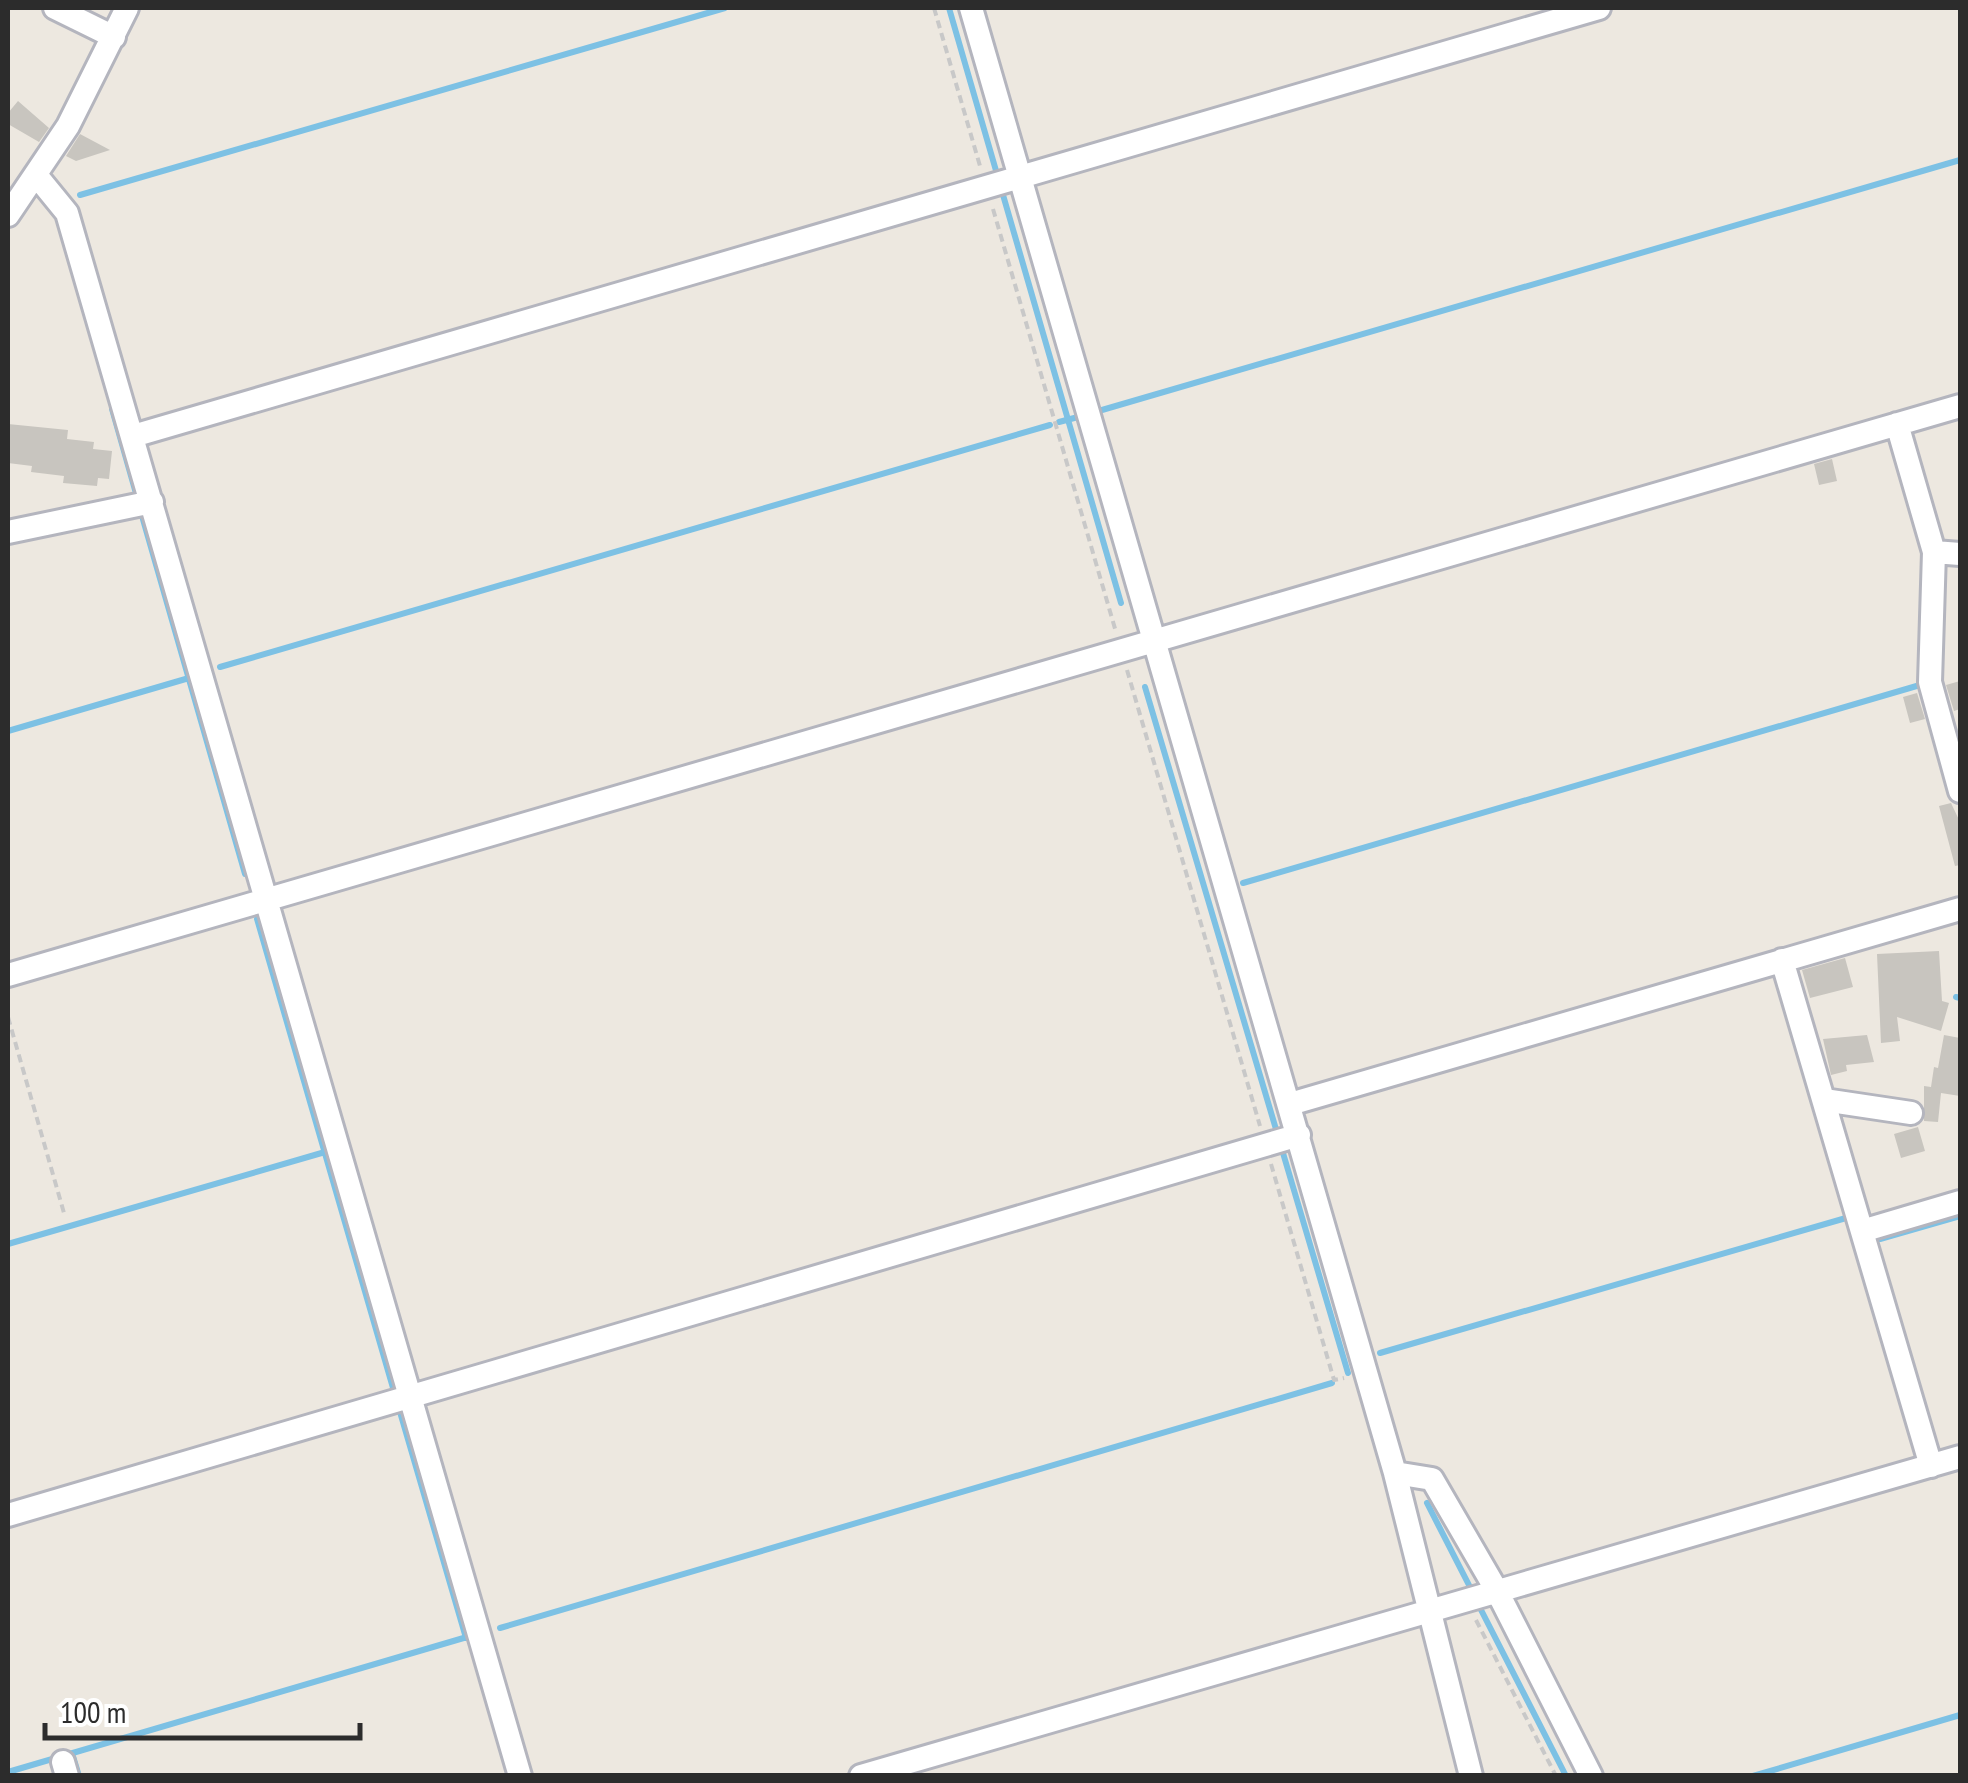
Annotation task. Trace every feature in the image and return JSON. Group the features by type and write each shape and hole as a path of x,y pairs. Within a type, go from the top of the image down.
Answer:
{"street":[{"path":"55,8 114,37"},
{"path":"8,214 68,126 127,8"},
{"path":"972,8 1001,181 1154,640 1300,1135 1395,1473 1471,1776"},
{"path":"133,436 1599,8"},
{"path":"36,175 67,213 520,1776"},
{"path":"8,974 1960,406"},
{"path":"1897,424 1934,552 1930,682 1955,748 1960,792"},
{"path":"8,532 152,502"},
{"path":"1934,552 1960,554"},
{"path":"1290,1104 1960,909"},
{"path":"1782,960 1931,1466"},
{"path":"1824,1100 1912,1113"},
{"path":"8,1515 1300,1135"},
{"path":"1862,1231 1960,1202"},
{"path":"861,1776 1960,1457"},
{"path":"1395,1473 1432,1478 1478,1597 1591,1776"}],"path":[{"path":"934,8 1001,181 1121,649 1334,1380 1345,1378 1353,1392"},
{"path":"8,1017 64,1213"},
{"path":"1478,1597 1556,1776"}],"building":[{"path":"18,101 49,128 39,142 8,124 8,113"},
{"path":"80,134 110,150 76,161 66,156"},
{"path":"8,424 68,430 67,439 94,442 93,449 112,451 109,479 98,478 97,486 63,483 64,476 31,472 32,466 8,463"},
{"path":"1832,459 1837,481 1819,485 1814,464"},
{"path":"1960,681 1960,709 1954,711 1946,685"},
{"path":"1917,693 1925,719 1910,723 1903,697"},
{"path":"1951,803 1960,822 1960,865 1955,866 1939,806"},
{"path":"1939,951 1942,1001 1949,1003 1941,1031 1897,1017 1900,1041 1881,1043 1877,954"},
{"path":"1845,958 1853,987 1810,998 1802,970"},
{"path":"1867,1035 1874,1062 1846,1065 1847,1071 1831,1075 1823,1039"},
{"path":"1944,1035 1960,1038 1960,1096 1941,1093 1938,1122 1924,1121 1924,1086 1931,1087"},
{"path":"1918,1127 1925,1151 1901,1158 1894,1134"}],"waterway":[{"path":"80,195 725,8"},
{"path":"949,8 1121,603"},
{"path":"1102,410 1960,160"},
{"path":"112,409 137,497"},
{"path":"1059,422 1078,417"},
{"path":"220,667 1050,425"},
{"path":"142,516 245,874"},
{"path":"8,731 189,678"},
{"path":"1243,883 1920,685"},
{"path":"1145,687 1278,1136"},
{"path":"257,919 393,1388"},
{"path":"1956,997 1960,998"},
{"path":"8,1244 325,1152"},
{"path":"1283,1153 1348,1373"},
{"path":"1880,1239 1960,1216"},
{"path":"1380,1353 1846,1218"},
{"path":"500,1628 1332,1383"},
{"path":"400,1412 466,1638"},
{"path":"1427,1503 1472,1591"},
{"path":"1477,1602 1566,1776"},
{"path":"8,1772 467,1637"},
{"path":"1753,1776 1960,1715"},
{"path":"72,1753 79,1776"}]}
